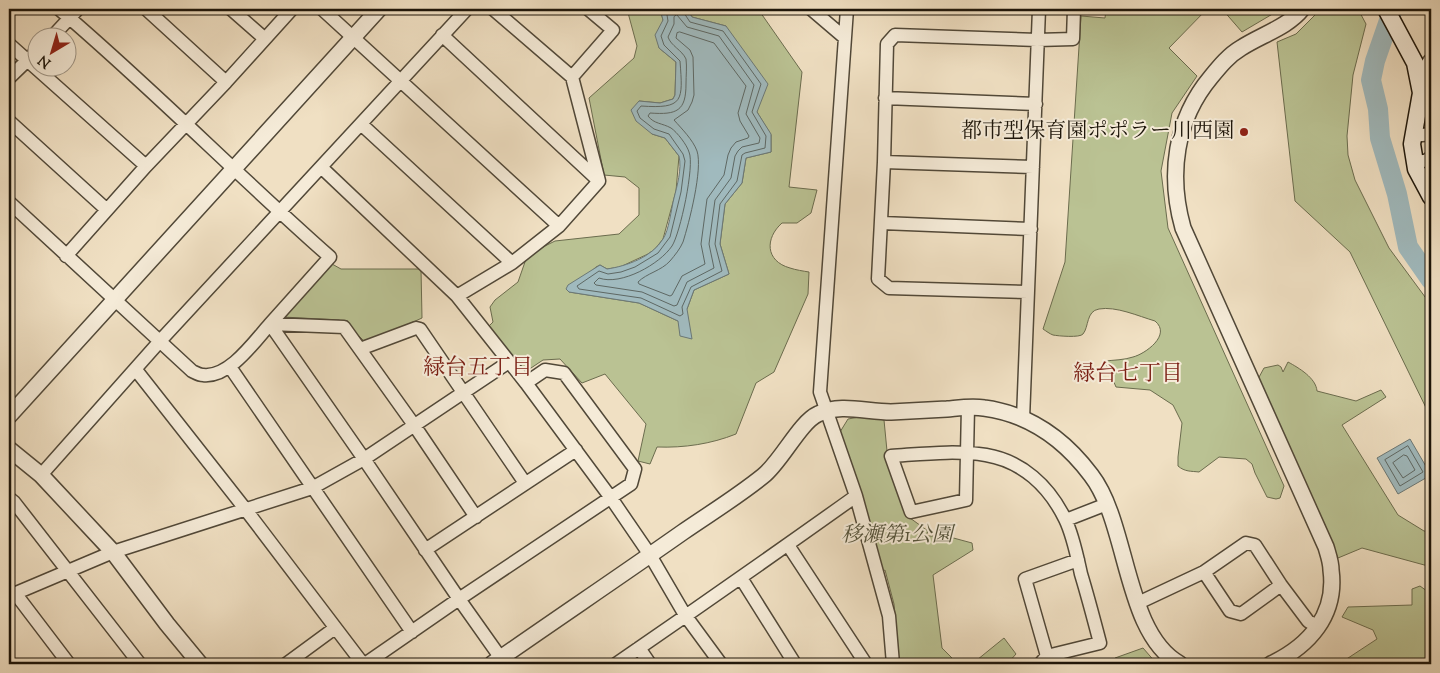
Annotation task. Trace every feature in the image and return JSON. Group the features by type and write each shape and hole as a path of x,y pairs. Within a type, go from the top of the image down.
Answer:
{"main road":[{"path":"1386,9 1423,62 1419,80 1421,93 1412,144 1416,169 1431,198"}],"street":[{"path":"9,202 192,371 202,376 212,375 230,367 330,256 232,169 74,14 59,9"},
{"path":"146,9 226,82"},
{"path":"231,9 264,38"},
{"path":"66,256 146,166 187,125 292,9"},
{"path":"322,9 559,226"},
{"path":"9,416 379,9"},
{"path":"41,475 160,341 467,9"},
{"path":"492,9 572,77 599,181"},
{"path":"572,77 613,30 588,9"},
{"path":"811,9 845,38"},
{"path":"847,9 820,392 856,496 889,616 893,664"},
{"path":"1023,419 1039,9"},
{"path":"1028,292 889,288 878,279 882,223 887,44 895,35 1037,40 1073,39 1074,9"},
{"path":"1271,664 1294,652 1306,642 1318,627 1328,610 1332,569 1326,547 1183,228 1177,206 1175,184 1176,158 1180,134 1190,109 1204,85 1222,64 1240,48 1279,26 1302,9"},
{"path":"61,28 74,14"},
{"path":"442,35 599,181"},
{"path":"9,44 146,166"},
{"path":"9,78 27,61"},
{"path":"885,98 1036,104"},
{"path":"9,121 108,210"},
{"path":"361,124 512,263"},
{"path":"1414,136 1431,134"},
{"path":"1416,163 1431,157"},
{"path":"884,162 1033,167"},
{"path":"321,167 457,296 526,384 611,498 650,555 685,615 720,664"},
{"path":"457,296 512,263 559,226 599,181"},
{"path":"882,223 1031,229"},
{"path":"270,324 344,327 414,425 476,517"},
{"path":"270,324 364,459 499,662 765,475 814,416 826,410 846,408 888,412 968,407 984,408 1023,419 1046,431 1064,444 1080,460 1095,480 1107,504 1138,603 1153,639 1163,651 1180,664"},
{"path":"360,350 416,328 420,329 525,482"},
{"path":"69,664 12,594 113,552 312,488 364,459 509,362"},
{"path":"230,367 412,632"},
{"path":"136,370 364,664 632,484 634,469 564,373 545,370 526,384"},
{"path":"968,407 968,452 966,500 911,512 890,456 968,452 988,455 1006,460 1022,468 1039,481 1053,497 1066,520 1078,560 1100,643 1044,660 1025,580 1078,560"},
{"path":"9,449 41,475 113,552 166,624 200,664"},
{"path":"425,550 576,450"},
{"path":"616,664 856,496"},
{"path":"11,503 68,571 140,664"},
{"path":"1066,520 1107,504"},
{"path":"1138,603 1204,572 1246,543 1255,546 1308,621 1318,627"},
{"path":"788,545 866,664"},
{"path":"1204,572 1230,611 1241,614 1281,585"},
{"path":"741,578 796,664"},
{"path":"286,664 335,628"},
{"path":"639,648 650,664"}],"green space":[{"path":"627,9 660,9 663,20 659,48 676,62 675,95 673,99 660,103 639,101 652,134 665,138 679,156 676,191 663,239 655,249 620,267 607,269 600,265 596,267 569,292 639,303 678,321 687,309 694,290 729,274 720,244 725,204 742,183 746,158 771,152 771,135 757,112 726,26 692,17 687,9 758,9 802,72 789,187 817,190 811,213 797,223 782,223 776,229 770,242 772,255 782,265 809,272 808,294 774,372 756,383 736,434 697,445 657,447 650,464 638,461 646,424 605,374 582,383 560,359 543,360 525,372 489,326 493,322 490,307 495,300 518,282 526,259 535,251 555,241 619,234 639,215 639,188 625,177 604,175 589,98 634,58 637,46"},
{"path":"1106,9 1207,9 1169,48 1197,76 1172,113 1161,171 1168,228 1284,486 1280,498 1267,497 1252,464 1246,459 1219,457 1199,472 1188,471 1178,466 1182,423 1173,405 1150,390 1116,387 1105,361 1133,357 1150,348 1159,338 1159,326 1155,321 1127,312 1106,308 1095,310 1092,313 1085,331 1078,336 1053,335 1043,329 1065,262 1081,16 1105,18"},
{"path":"1222,9 1281,9 1242,32"},
{"path":"1321,9 1358,9 1366,24 1353,75 1347,136 1348,155 1355,180 1389,248 1431,305 1431,418 1350,252 1295,201 1277,42 1296,34"},
{"path":"332,264 341,269 421,269 422,318 366,343 347,324 339,320 283,317 326,266"},
{"path":"1288,362 1302,370 1314,382 1317,391 1356,401 1381,390 1386,397 1342,425 1398,515 1424,531 1431,532 1431,570 1428,566 1362,548 1338,558 1258,379 1264,368 1278,365 1283,372"},
{"name":"移瀬第1公園","path":"865,416 884,420 887,451 910,518 928,531 926,536 946,536 972,543 973,550 933,575 942,648 958,664 899,664 894,604 885,570 883,571 864,514 840,432 848,419"},
{"path":"1420,586 1431,594 1431,664 1329,664 1342,662 1377,639 1373,630 1342,617 1348,607 1412,605 1412,589"},
{"path":"1004,638 1016,654 1007,664 972,664"},
{"path":"1143,648 1157,664 1115,664 1115,658"}],"water":[{"path":"660,9 687,9 692,17 726,26 768,84 757,112 771,134 771,152 746,158 742,183 725,204 720,244 729,274 694,290 687,309 692,339 680,336 678,321 639,303 569,292 566,289 568,285 600,265 607,269 615,268 646,256 663,239 667,230 679,177 679,156 665,138 652,134 636,121 631,110 639,101 660,103 673,99 675,95 676,62 659,48 655,35 663,20"},
{"path":"1410,439 1431,475 1398,494 1377,458"}],"waterway":[{"path":"1393,9 1375,61 1371,80 1378,109 1380,138 1397,194 1408,247 1431,280"}],"place":[{"name":"都市型保育園ポポラー川西園","path":"1244,132"}],"district":[{"name":"緑台五丁目","path":"478,369"},
{"name":"緑台七丁目","path":"1128,375"}]}
